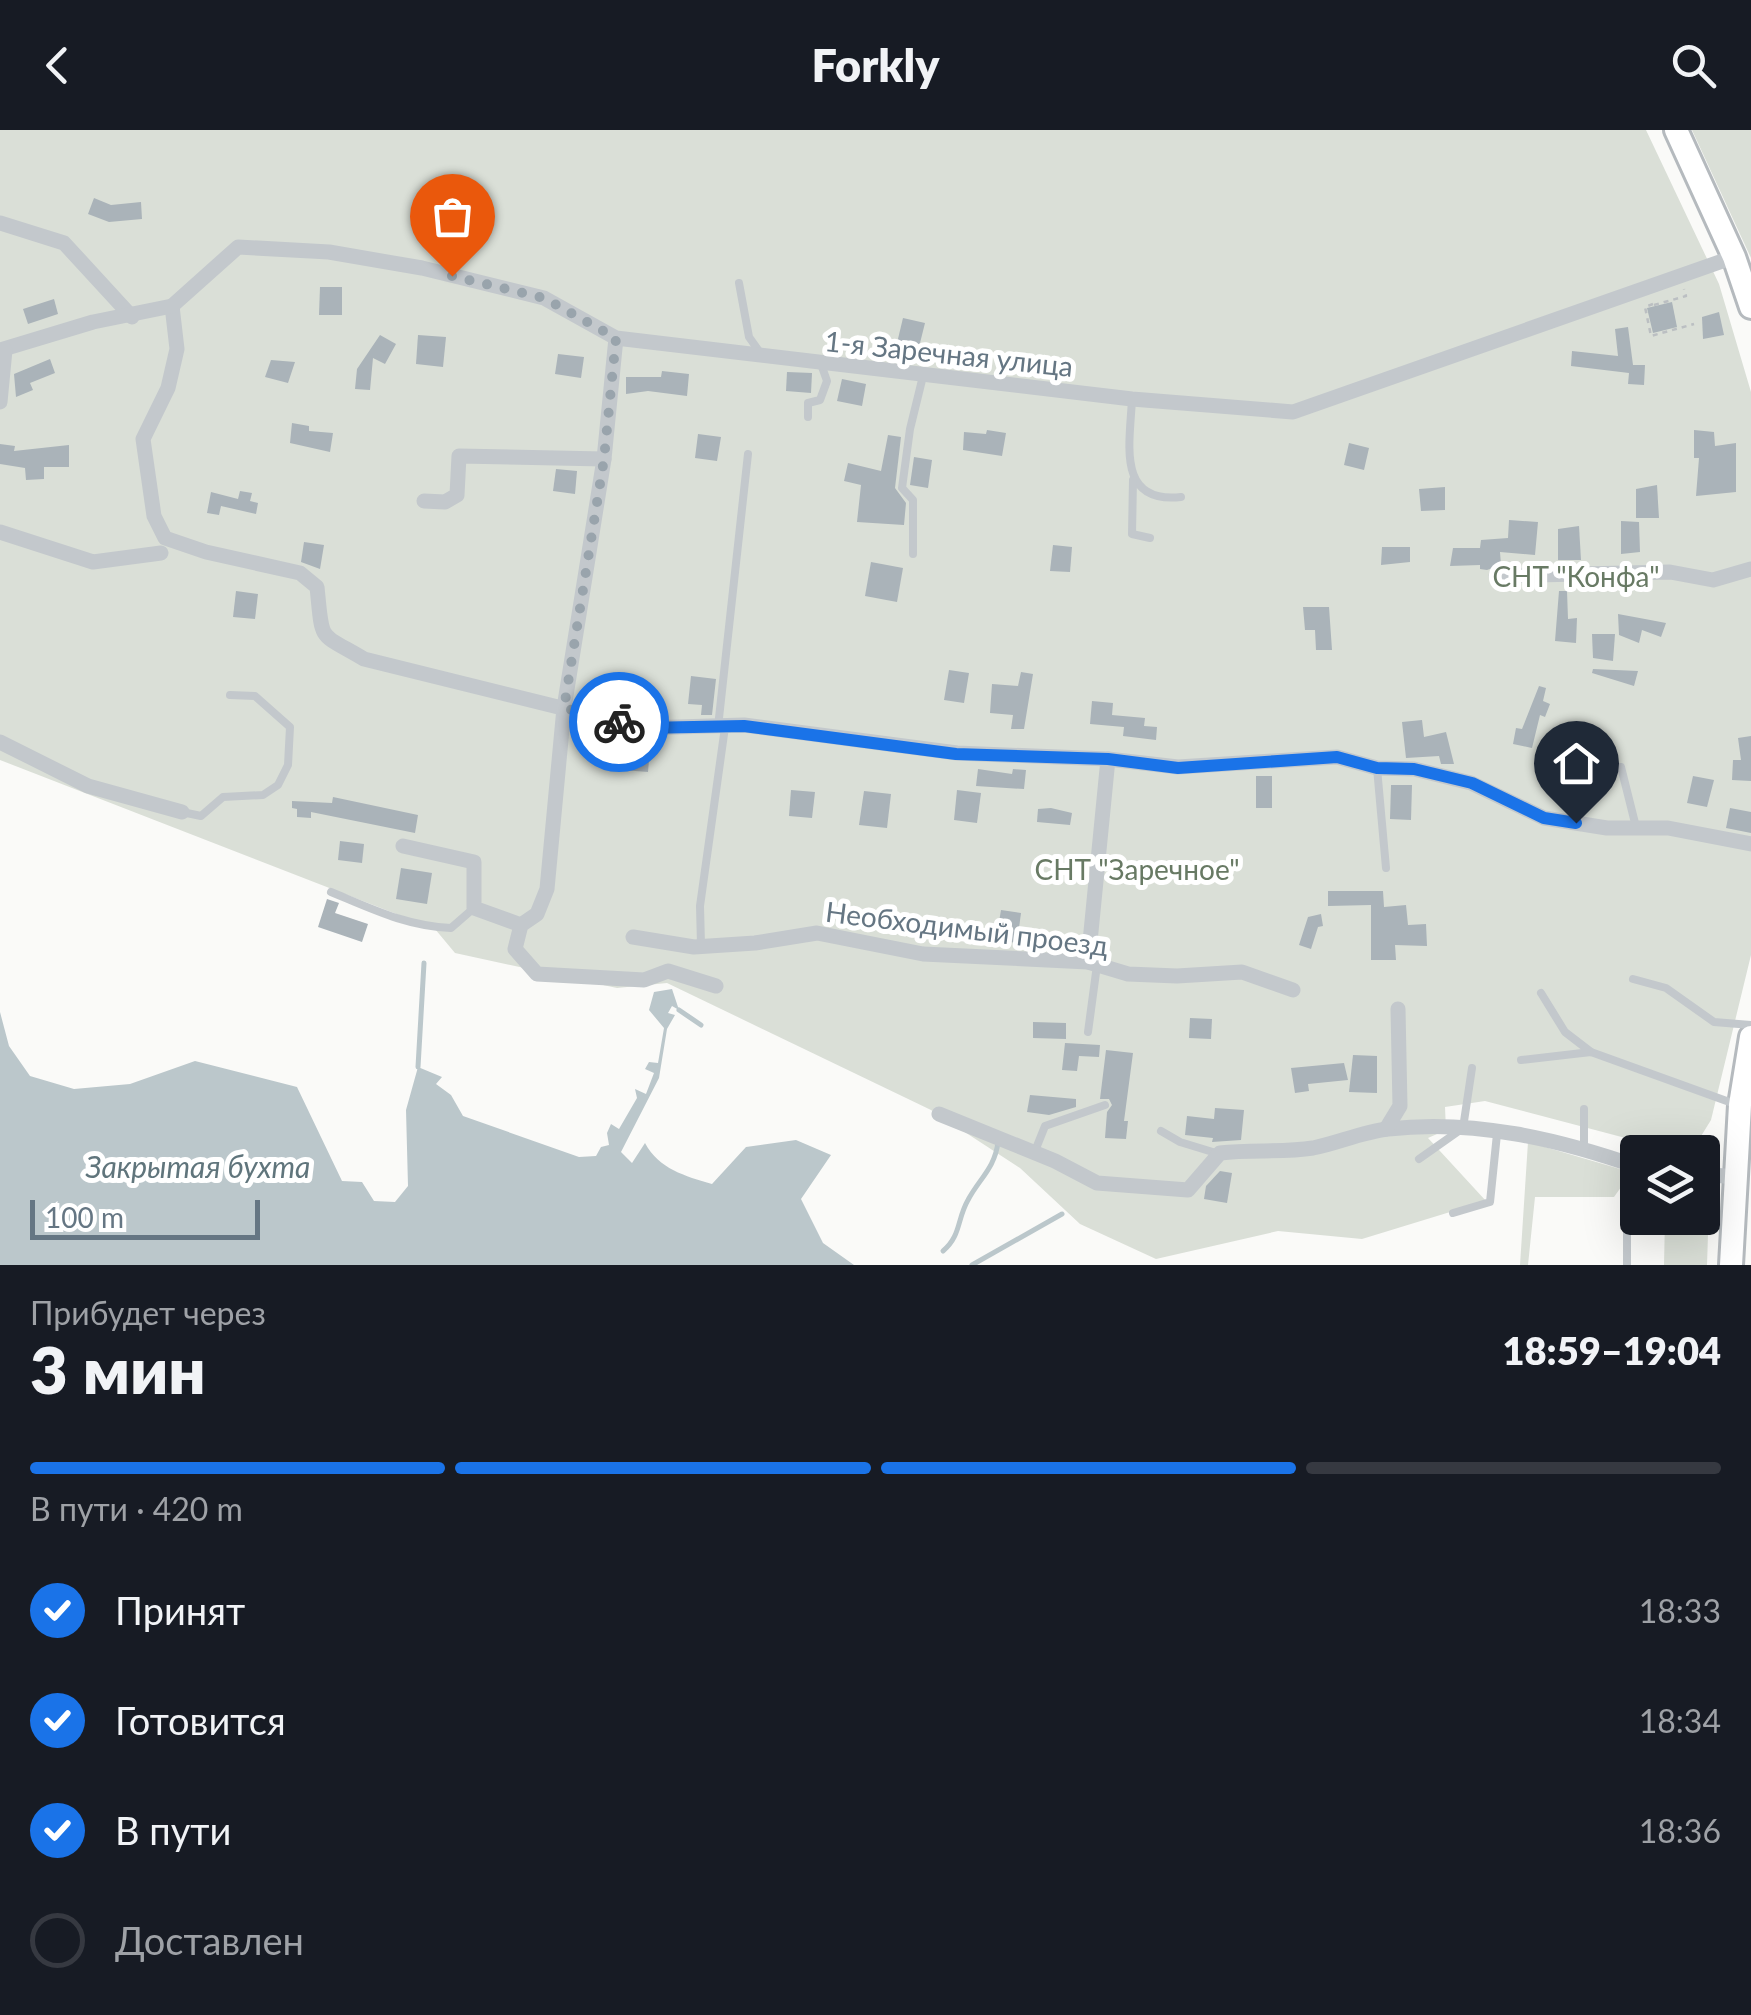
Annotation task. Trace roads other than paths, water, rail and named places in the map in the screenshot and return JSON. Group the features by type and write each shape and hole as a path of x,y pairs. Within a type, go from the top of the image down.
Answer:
{"main road":[{"path":"1676,130 1734,257 1751,307"},
{"path":"1731,1265 1740,1105 1751,1037"}],"street":[{"path":"0,223 64,243 132,317"},
{"name":"1-я Заречная улица","path":"172,306 238,247 330,252 422,268 544,298 616,338 1132,399 1293,412 1734,257"},
{"path":"0,402 2,350 93,322 172,306 177,350 168,388 143,439 154,516 163,546"},
{"path":"616,338 604,459 564,708 547,889 537,914 521,924 516,949 537,974 644,980 668,972 716,986"},
{"path":"424,500 446,502 457,495 459,456 604,459"},
{"path":"0,532 93,562 163,546 300,573 317,587 324,635 364,659 643,728 672,724 744,726 956,754 1108,759 1178,768 1337,757 1377,768 1414,769 1472,783 1544,818 1607,828 1668,828 1751,844"},
{"path":"1496,576 1670,572 1713,580 1751,569"},
{"path":"0,742 88,786 182,812"},
{"path":"1092,963 1108,759"},
{"path":"402,846 474,862 474,908 521,924"},
{"name":"Необходимый проезд","path":"633,937 651,943 755,944 817,933 924,954 1092,963 1128,974 1242,972 1293,990"},
{"path":"1386,1129 1400,1106 1398,1009"},
{"path":"939,1114 1034,1152 1097,1183 1179,1192 1198,1184 1210,1161 1220,1152 1312,1148 1386,1129 1463,1128 1519,1133 1584,1148 1620,1161"},
{"path":"1720,1175 1734,1176"}],"lane":[{"path":"739,283 749,337 762,356"},
{"path":"808,418 808,403 820,400 827,381 821,364"},
{"path":"913,554 913,500 902,488 910,429 924,372"},
{"path":"1132,399 1129,461 1137,485 1160,499 1181,497"},
{"path":"701,945 700,906 748,454"},
{"path":"1134,475 1132,534 1150,538"},
{"path":"182,812 201,816 223,797 264,795 278,785 288,765 290,727 254,696 230,694"},
{"path":"1621,766 1636,827"},
{"path":"1377,768 1386,868"},
{"path":"332,892 388,918 424,927 451,928 474,908"},
{"path":"1088,1032 1092,963"},
{"path":"1633,979 1666,988 1714,1022 1751,1025"},
{"path":"1541,993 1565,1032 1591,1052 1740,1105"},
{"path":"1520,1060 1591,1052"},
{"path":"1419,1159 1463,1128 1472,1068"},
{"path":"1034,1152 1045,1126 1105,1105"},
{"path":"1584,1109 1584,1148"},
{"path":"1161,1131 1180,1142 1220,1152"},
{"path":"1453,1213 1490,1202 1497,1134"},
{"path":"1626,1235 1627,1265"}],"water":[{"name":"Закрытая бухта","path":"672,989 679,1010 672,1006 668,1013 675,1015 667,1029 659,1078 621,1152 632,1163 645,1143 665,1165 712,1184 746,1147 796,1140 831,1155 801,1199 823,1243 854,1265 0,1265 0,1012 9,1046 30,1076 74,1089 130,1084 195,1061 297,1087 342,1181 362,1182 374,1201 395,1202 408,1186 406,1110 418,1067 442,1077 436,1084 451,1095 463,1116 579,1157 596,1156 601,1147 609,1145 607,1133 611,1124 619,1129 637,1098 635,1089 646,1094 654,1073 645,1069 649,1062 658,1063 664,1028 649,1010 654,992"}],"waterway":[{"path":"418,1067 424,963"},
{"path":"679,1010 701,1025"},
{"path":"943,1251 990,1166 998,1142"},
{"path":"972,1265 1062,1214"}],"park label":[{"name":"СНТ \"Конфа\"","path":"1576,576"},
{"name":"СНТ \"Заречное\"","path":"1137,869"}]}
